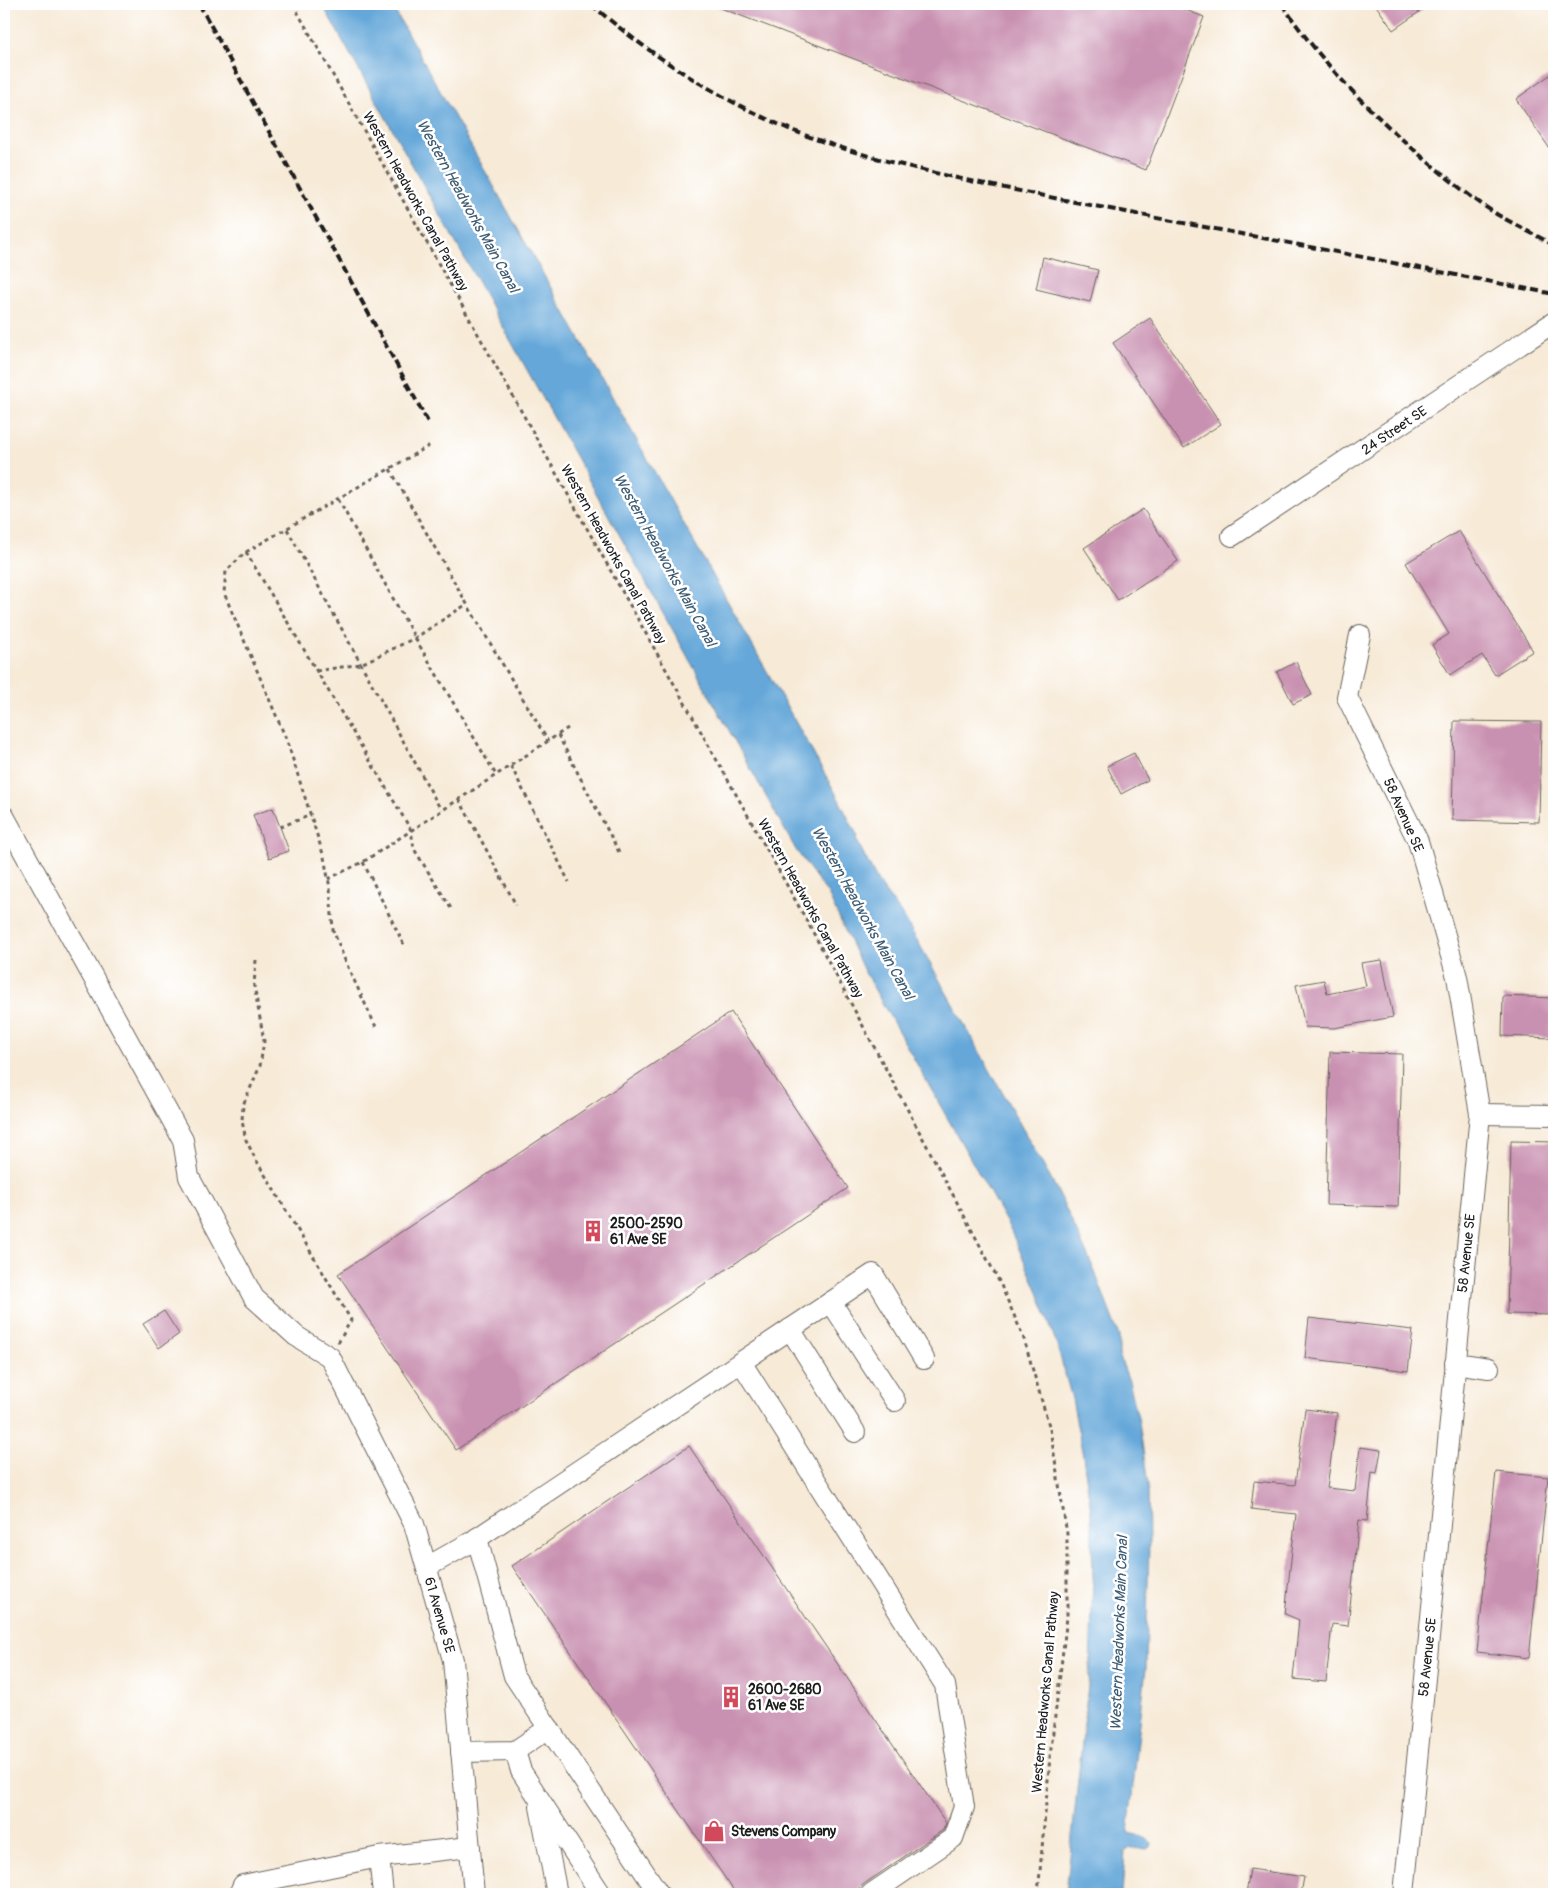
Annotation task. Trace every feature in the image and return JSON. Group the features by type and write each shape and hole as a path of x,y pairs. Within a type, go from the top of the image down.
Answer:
{"street":[{"name":"24 Street SE","path":"1232,536 1554,322"},
{"name":"58 Avenue SE","path":"1360,636 1347,697 1418,841 1456,977 1480,1114 1404,1894"},
{"path":"4,816 184,1140 189,1177 254,1298 296,1336 330,1358"},
{"path":"1480,1114 1554,1115"},
{"path":"427,1567 477,1538 873,1274 924,1359"},
{"path":"831,1302 894,1401"},
{"path":"790,1329 855,1432"},
{"name":"61 Avenue SE","path":"330,1358 414,1524 453,1660 474,1894"},
{"path":"741,1362 945,1684 964,1807 953,1838 871,1894"},
{"path":"1455,1363 1489,1368"},
{"path":"477,1538 514,1676 658,1894"},
{"path":"461,1752 515,1751 549,1728"},
{"path":"515,1751 521,1771 601,1894"},
{"path":"538,1798 557,1894"},
{"path":"239,1894 243,1885 379,1857 470,1846"},
{"path":"379,1857 383,1894"}],"path":[{"name":"Western Headworks Canal Pathway","path":"293,4 807,921 1000,1282 1023,1336 1050,1429 1067,1534 1067,1617 1050,1757 1038,1894"},
{"path":"376,1028 333,930 324,857 287,741 224,592 226,571 246,552 432,444"},
{"path":"390,468 548,741"},
{"path":"338,498 415,638 496,776"},
{"path":"287,528 442,810"},
{"path":"246,552 411,830 414,849 452,910"},
{"path":"316,671 361,664 415,638 467,604"},
{"path":"328,879 363,862 568,728"},
{"path":"558,735 620,854"},
{"path":"511,766 569,882"},
{"path":"459,799 516,905"},
{"path":"280,827 311,815"},
{"path":"363,862 404,945"},
{"path":"256,960 254,985 264,1041 260,1066 243,1105 242,1122 246,1140 255,1158 351,1320 330,1358"}],"water":[{"name":"Western Headworks Main Canal","path":"322,4 391,4 835,792 878,882 903,916 1057,1190 1093,1267 1119,1336 1119,1355 1129,1381 1139,1422 1148,1484 1149,1543 1146,1668 1128,1833 1141,1836 1152,1843 1151,1848 1147,1850 1130,1848 1125,1852 1122,1894 1066,1894 1090,1666 1093,1578 1091,1512 1072,1399 1057,1345 1036,1287 1009,1227 863,969 828,894 796,850"}],"building":[{"path":"710,4 1170,4 1204,17 1146,170"},
{"path":"1375,4 1431,4 1393,30"},
{"path":"1554,72 1554,155 1516,99"},
{"path":"1043,257 1098,270 1090,302 1036,289"},
{"path":"1150,318 1221,424 1184,448 1113,343"},
{"path":"1143,509 1178,561 1118,600 1084,548"},
{"path":"1459,531 1533,651 1495,675 1482,655 1450,675 1432,645 1449,634 1406,563"},
{"path":"1296,662 1312,695 1293,704 1277,672"},
{"path":"1454,721 1541,722 1539,822 1452,820"},
{"path":"1134,753 1148,780 1121,794 1107,766"},
{"path":"273,808 289,851 269,858 253,815"},
{"path":"1382,960 1393,1017 1334,1028 1305,1027 1296,985 1324,980 1327,994 1366,986 1361,963"},
{"path":"1503,996 1554,998 1552,1038 1502,1036"},
{"name":"2500-2590 61 Ave SE","path":"731,1012 848,1188 456,1450 338,1274"},
{"path":"1330,1052 1402,1054 1398,1207 1326,1205"},
{"path":"1511,1141 1554,1142 1554,1315 1507,1314"},
{"path":"164,1311 179,1334 159,1348 143,1324"},
{"path":"1309,1318 1413,1330 1408,1371 1305,1358"},
{"path":"1305,1409 1337,1413 1327,1488 1355,1491 1360,1447 1381,1450 1377,1473 1372,1472 1367,1521 1359,1520 1348,1626 1332,1624 1326,1682 1293,1679 1299,1620 1285,1614 1296,1514 1251,1509 1254,1481 1295,1485"},
{"name":"2600-2680 61 Ave SE","path":"689,1446 946,1823 943,1830 852,1894 736,1894 512,1566"},
{"path":"1496,1472 1548,1477 1529,1658 1477,1652"},
{"path":"1250,1869 1304,1877 1301,1894 1246,1894"}],"railway":[{"path":"199,4 428,422"},
{"path":"591,4 613,23 662,59 713,91 794,131 858,153 966,180 1554,294"},
{"path":"1282,4 1333,70 1372,111 1413,149 1489,210 1554,245"}],"place":[{"name":"2500-2590 61 Ave SE","path":"593,1231"},
{"name":"2600-2680 61 Ave SE","path":"731,1697"},
{"name":"Stevens Company","path":"714,1831"}]}
